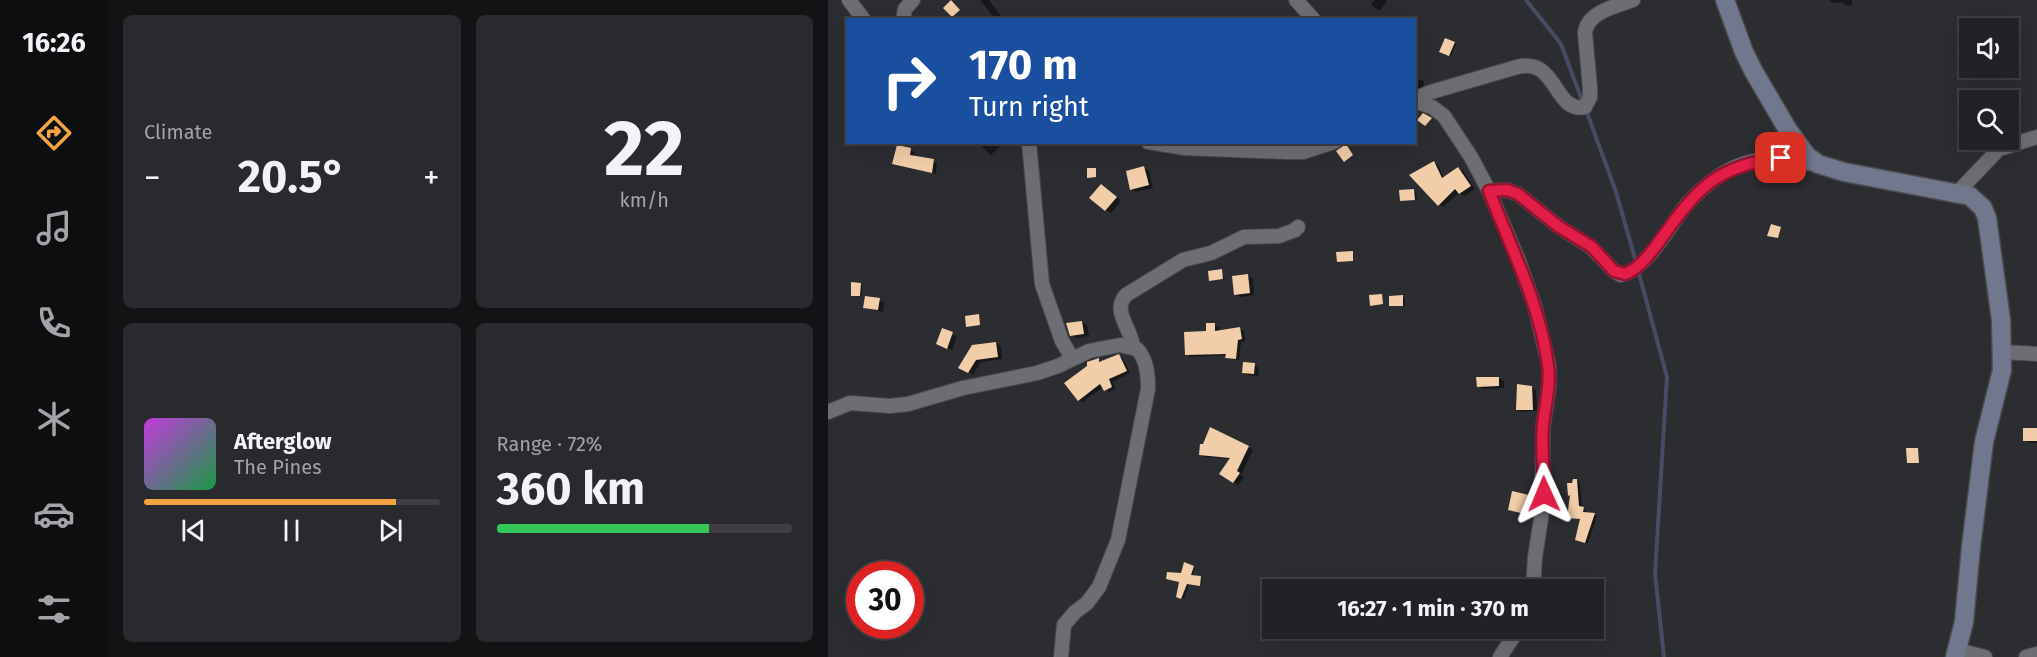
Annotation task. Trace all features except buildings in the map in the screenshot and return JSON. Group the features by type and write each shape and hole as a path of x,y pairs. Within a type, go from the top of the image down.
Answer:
{"street":[{"path":"849,0 862,18"},
{"path":"903,18 905,9 913,0"},
{"path":"1296,0 1312,18"},
{"path":"1416,99 1431,92 1531,65 1544,72 1565,100 1575,107 1585,107 1590,97 1586,24 1599,13 1633,0"},
{"path":"1725,0 1744,52 1755,72 1800,148 1818,164"},
{"path":"1416,101 1432,107 1454,128 1489,191 1518,259 1535,308 1549,366 1549,386 1543,427 1542,512 1534,579"},
{"path":"1956,194 2000,148 2037,137"},
{"path":"1029,144 1042,284 1062,340 1072,358"},
{"path":"1160,144 1185,148 1303,152 1328,144"},
{"path":"1489,191 1507,190 1518,194 1558,226 1592,247 1614,271 1621,274 1628,273 1637,267 1690,201 1720,174 1754,161 1781,158 1818,164 1844,172 1970,196 1978,202 1987,218 2001,320 2003,352 2002,370 1984,442 1964,622 1956,654 1985,657"},
{"path":"1061,657 1064,625 1087,603 1099,587 1118,540 1148,389 1144,359 1133,347 1132,336 1120,310 1122,300 1126,295 1183,260 1211,253 1244,237 1279,236 1298,227"},
{"path":"828,412 850,403 890,406 908,404 963,388 1037,373 1104,347 1120,345 1133,347"},
{"path":"2003,352 2037,354"},
{"path":"1500,657 1512,639"},
{"path":"2026,657 2037,654"}],"waterway":[{"path":"1526,0 1561,44 1583,103"},
{"path":"1586,110 1616,192 1636,262"},
{"path":"1638,270 1667,377 1655,574 1664,657"}],"route":[{"path":"1544,494 1543,427 1549,386 1549,366 1535,308 1518,259 1489,191 1507,190 1518,194 1558,226 1592,247 1614,271 1625,274 1643,261 1690,201 1720,174 1754,161 1781,158"}]}
